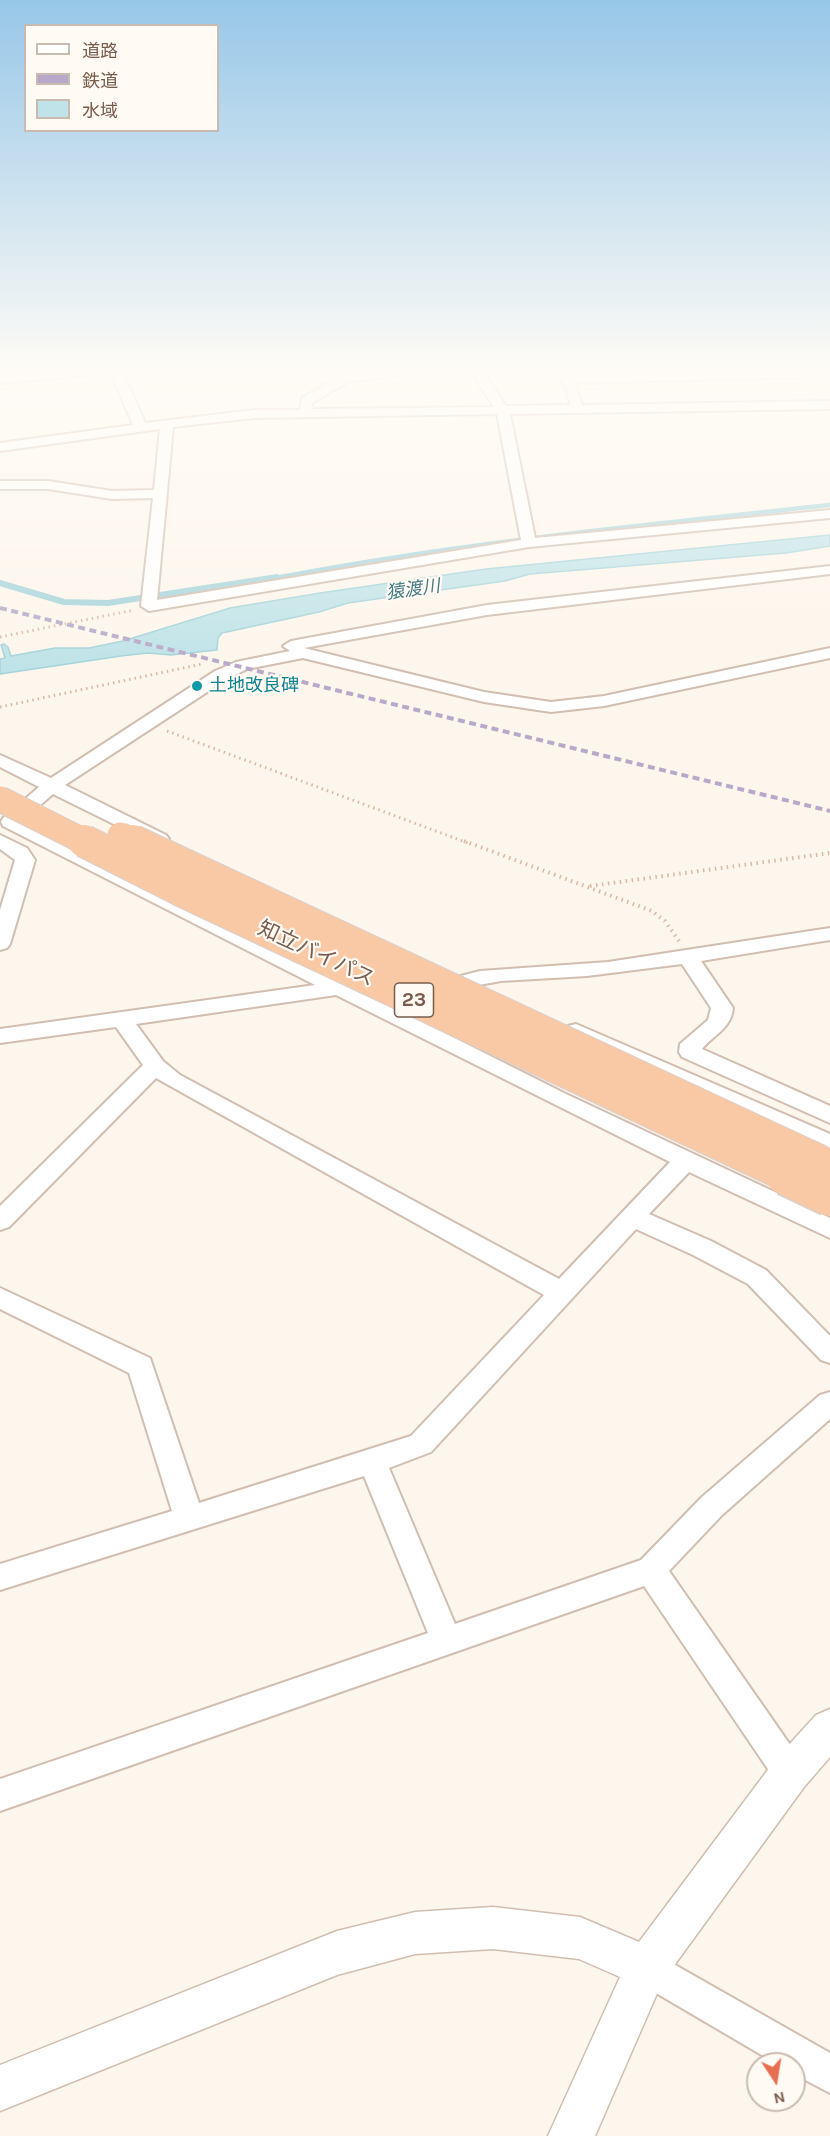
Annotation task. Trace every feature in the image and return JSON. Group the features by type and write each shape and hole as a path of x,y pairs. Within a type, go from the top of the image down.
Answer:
{"highway":[{"name":"知立バイパス","path":"0,777 830,1166"},
{"name":"知立バイパス","path":"3,815 187,893 830,1197"}],"street":[{"path":"164,470 149,606 529,543 727,526 830,514"},
{"path":"515,470 529,543"},
{"path":"0,485 48,485 112,495 162,494"},
{"path":"246,655 487,610 830,570"},
{"path":"3,815 50,787 221,675 242,665 303,653 397,626"},
{"path":"303,653 484,697 551,707 604,700 830,653"},
{"path":"0,760 50,787 461,981 830,1143"},
{"path":"3,815 558,1099 830,1229"},
{"path":"0,841 20,852 25,860 0,944"},
{"path":"395,1015 461,981 514,974 606,968 830,934"},
{"path":"0,1036 338,988 404,954"},
{"path":"687,955 722,1008 722,1017 718,1024 691,1044 690,1052 830,1115"},
{"path":"122,1018 155,1066 172,1080 562,1293"},
{"path":"0,1221 155,1066"},
{"path":"0,1577 372,1462 421,1444 687,1159"},
{"path":"632,1217 702,1248 757,1277 830,1353"},
{"path":"0,1298 140,1366 189,1518"},
{"path":"0,1795 651,1570 712,1506 830,1403"},
{"path":"372,1462 447,1641"},
{"path":"651,1570 790,1773"},
{"path":"571,2136 647,1967 790,1773 830,1728"},
{"path":"0,2088 338,1953 415,1933 493,1928 580,1938 647,1967 830,2074"}],"path":[{"path":"0,637 111,617 149,606"},
{"path":"0,707 246,655"},
{"path":"148,724 652,911 675,933 687,955"},
{"path":"587,887 830,853"}],"water":[{"name":"猿渡川","path":"830,535 830,546 786,553 530,574 505,581 348,603 319,612 222,633 218,638 217,650 171,655 148,653 0,674 0,659 5,658 1,645 4,644 8,647 11,656 55,648 89,648 123,641 230,608 320,593 486,569"}],"waterway":[{"path":"270,579 479,545 830,505"},
{"path":"0,583 64,602 108,603 277,577"}],"railway":[{"path":"0,608 830,811"}],"place":[{"name":"土地改良碑","path":"197,686"}]}
